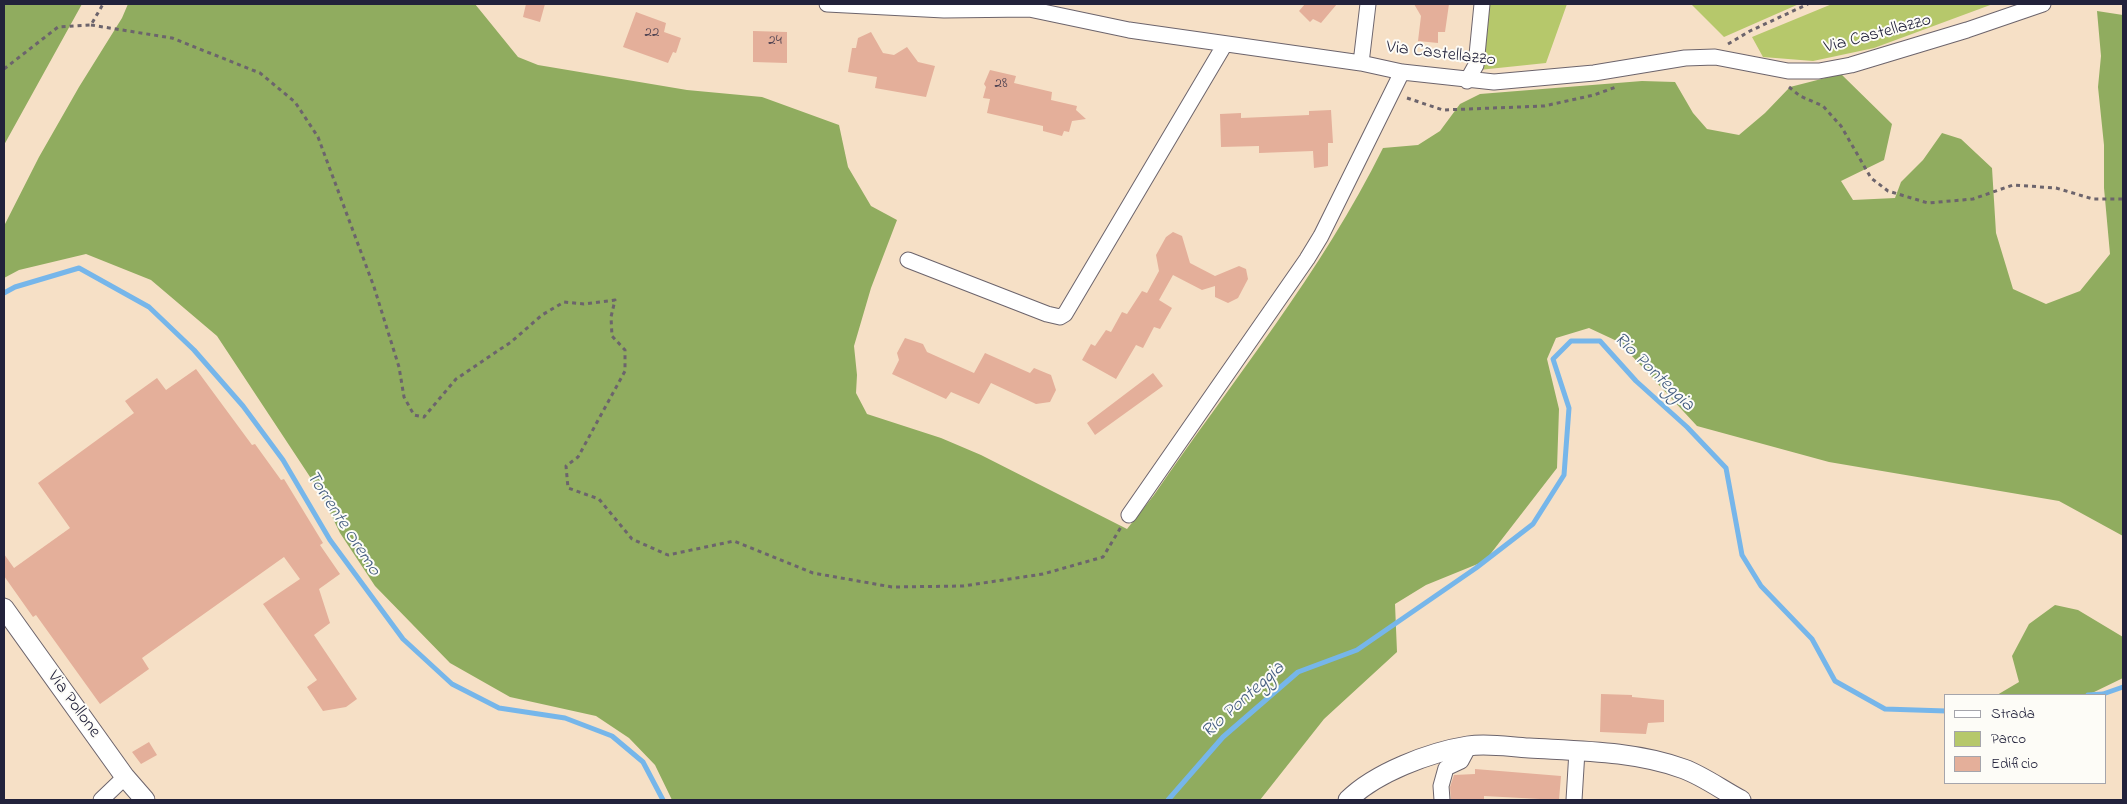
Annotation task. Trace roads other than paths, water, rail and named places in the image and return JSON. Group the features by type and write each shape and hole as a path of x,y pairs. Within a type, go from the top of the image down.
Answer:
{"street":[{"name":"Via Castellazzo","path":"827,4 944,10 991,7 1030,9 1129,30 1361,63 1402,72 1467,81 1494,82 1585,74 1685,58 1716,57 1788,70 1827,69 1851,65 2042,4"},
{"path":"1361,63 1368,4"},
{"path":"1467,81 1476,65 1482,4"},
{"path":"908,260 1047,314 1060,317 1065,314 1224,44"},
{"path":"1128,515 1307,259 1321,236 1402,72"},
{"name":"Via Pollone","path":"4,608 125,777 145,800"},
{"path":"1442,800 1441,786 1446,768 1461,761 1477,746"},
{"path":"1348,800 1408,763 1477,746 1577,751 1633,757 1684,769 1740,800"},
{"path":"1574,800 1577,751"},
{"path":"101,800 125,777"}],"waterway":[{"name":"Torrente Oremo","path":"4,293 15,287 79,268 149,307 194,350 243,406 283,460 330,540 403,639 452,684 499,708 565,718 612,736 643,762 663,800"},
{"name":"Rio Ponteggia","path":"1168,800 1223,737 1298,672 1357,650 1476,568 1533,524 1564,475 1569,408 1553,359 1571,341 1600,341 1636,381 1687,427 1726,468 1742,555 1761,586 1812,639 1835,681 1885,709 1944,711"},
{"name":"Rio Ponteggia","path":"2103,694 2123,687"}]}
